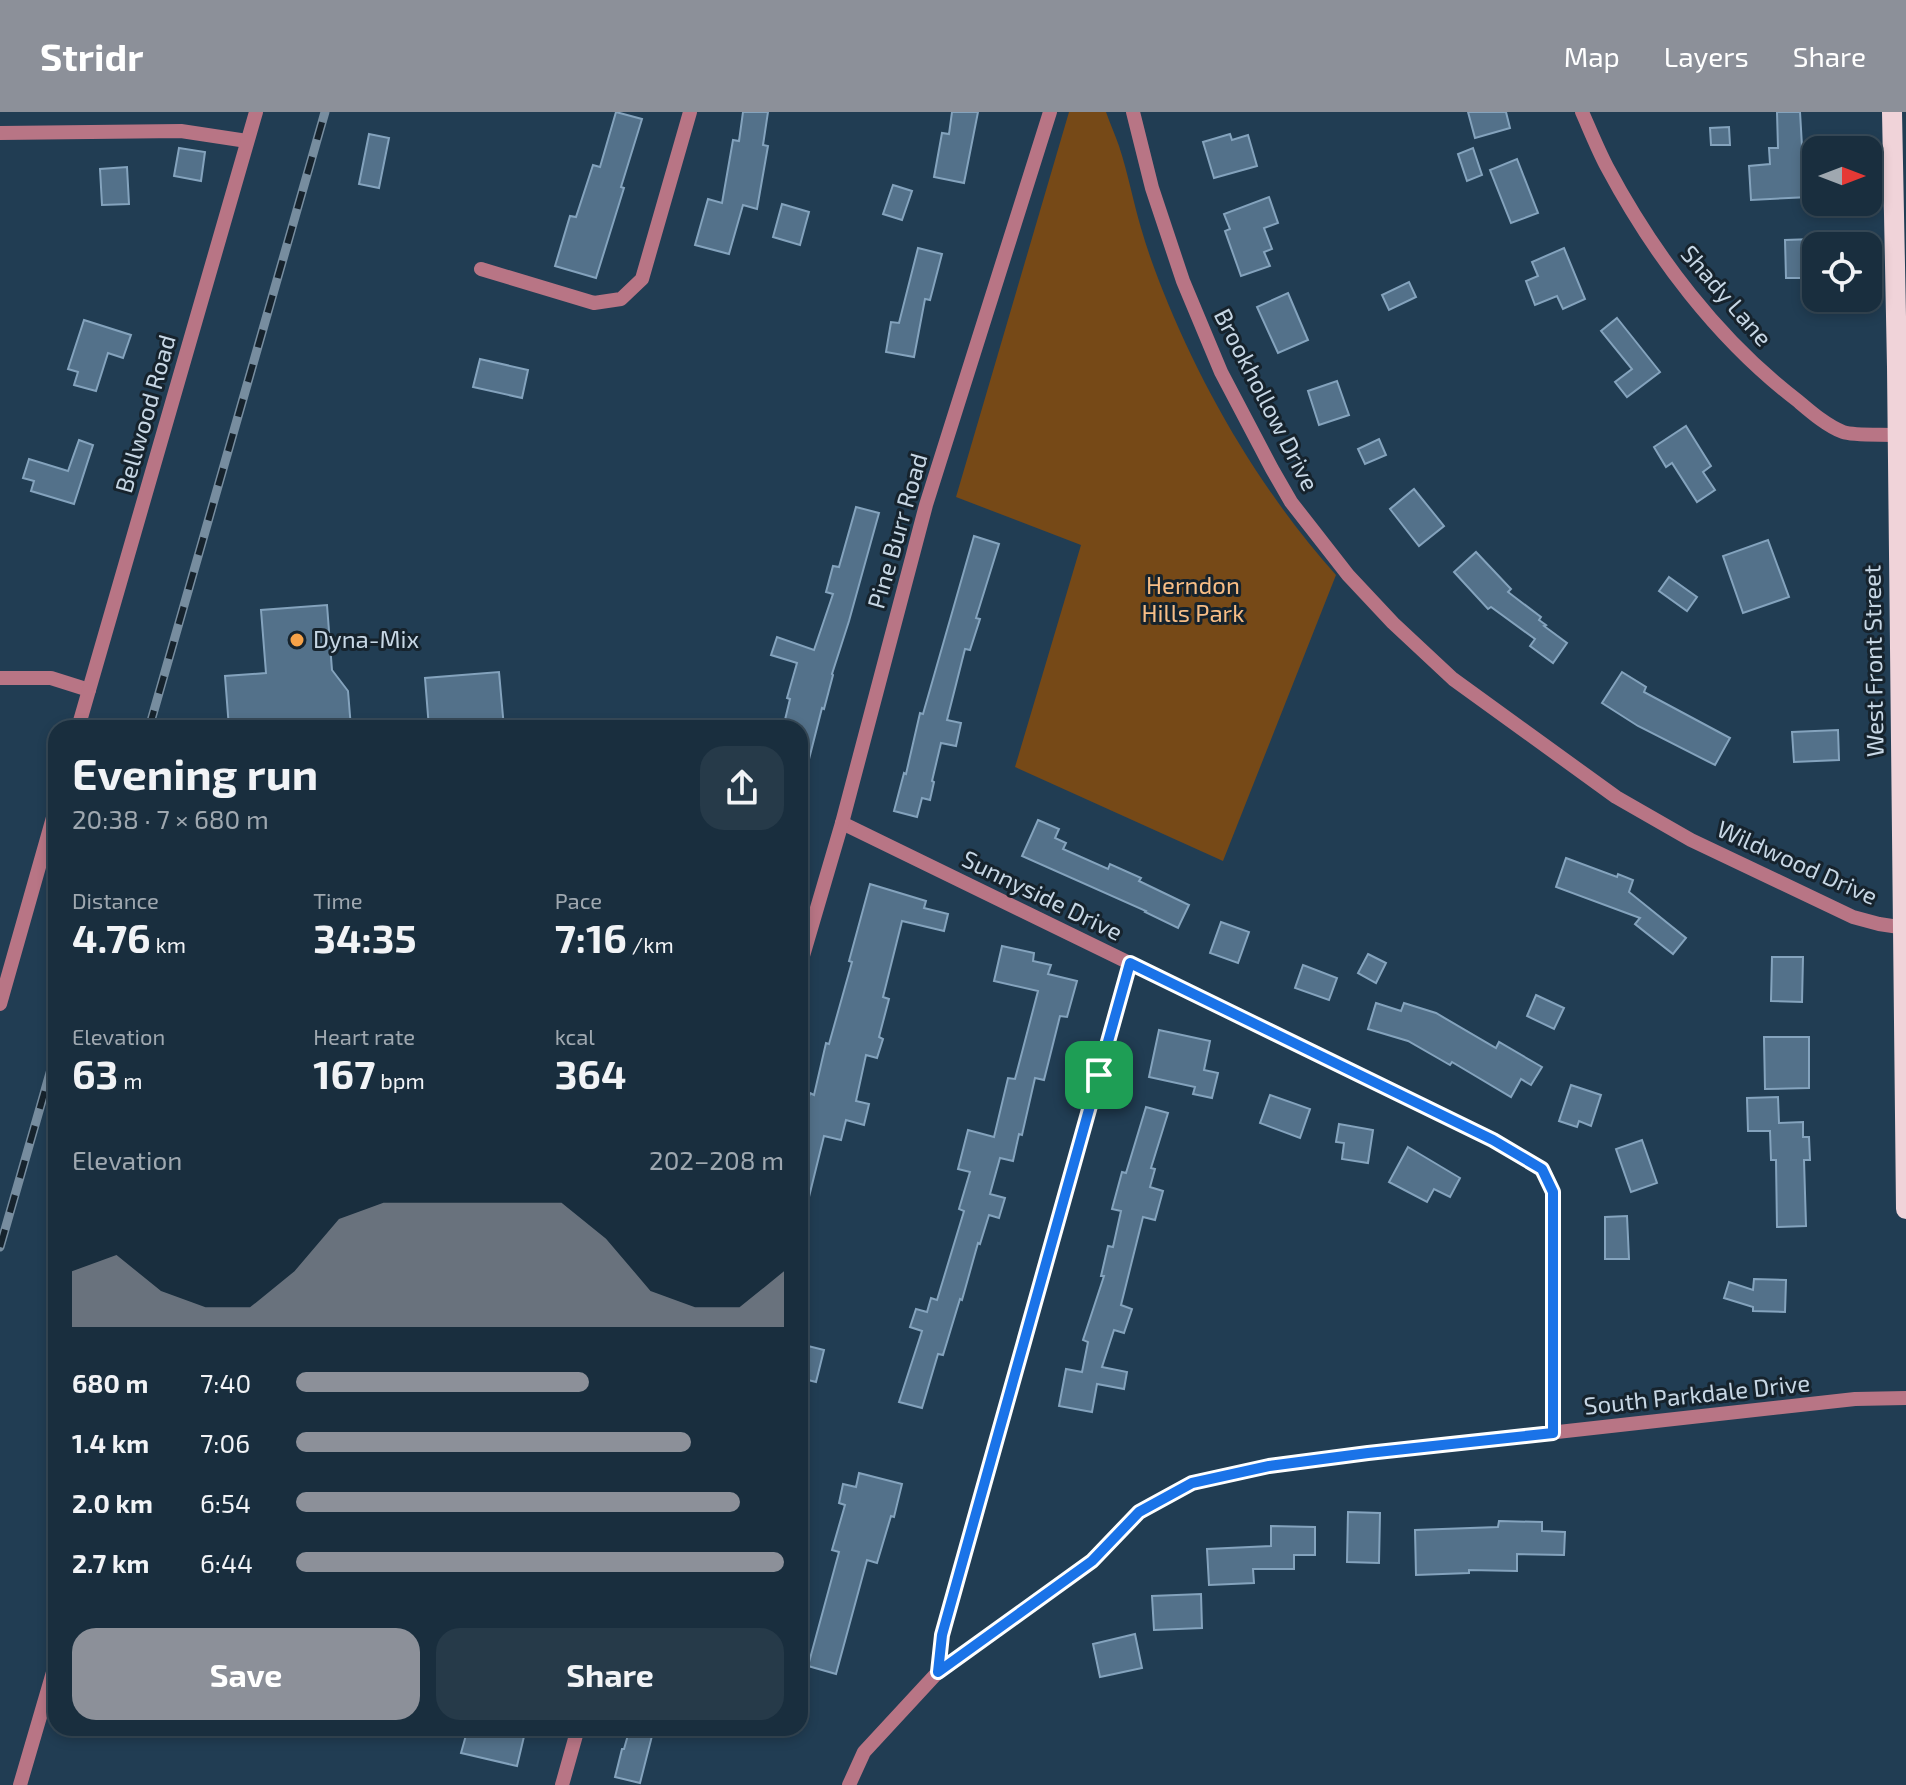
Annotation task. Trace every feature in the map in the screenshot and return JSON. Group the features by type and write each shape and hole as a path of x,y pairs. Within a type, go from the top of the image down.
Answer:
{"main road":[{"name":"West Front Street","path":"1892,112 1905,928 1906,1209"}],"street":[{"name":"Bellwood Road","path":"80,720 256,112"},
{"path":"481,269 594,303 621,299 642,279 690,112"},
{"name":"Pine Burr Road","path":"808,939 842,823 926,505 1050,112"},
{"name":"Brookhollow Drive","path":"1133,112 1152,188 1183,281 1221,372 1291,502 1348,575 1393,623 1453,679 1616,797 1673,829"},
{"name":"Shady Lane","path":"1582,112 1606,166 1633,211 1666,262 1723,333 1779,387 1844,433 1897,435"},
{"path":"0,133 181,131 247,141"},
{"path":"0,678 51,678 89,690"},
{"name":"Sunnyside Drive","path":"842,823 1493,1140 1542,1169 1553,1192 1553,1433"},
{"name":"Wildwood Drive","path":"1673,829 1853,917 1905,928"},
{"path":"0,1004 48,835"},
{"path":"938,1672 942,1635 1130,963"},
{"name":"South Parkdale Drive","path":"849,1785 864,1752 938,1672 1092,1561 1139,1512 1192,1483 1283,1464 1368,1453 1855,1399 1906,1398"},
{"path":"20,1785 48,1689"},
{"path":"562,1785 576,1736"}],"green space":[{"name":"Herndon Hills Park","path":"1069,112 1106,112 1122,156 1151,260 1197,367 1260,477 1336,575 1223,861 1015,767 1081,545 956,497"}],"building":[{"path":"616,112 642,119 596,278 555,266 570,216 576,217 593,165 600,167"},
{"path":"743,112 768,112 763,145 768,146 757,209 743,205 729,254 695,245 708,199 722,203 733,140 739,141"},
{"path":"952,112 978,112 964,183 934,177 942,133 949,134"},
{"path":"1468,112 1506,112 1510,128 1475,138"},
{"path":"1777,112 1800,112 1802,197 1751,200 1749,166 1770,164 1769,148 1778,148"},
{"path":"1729,127 1730,145 1711,145 1710,128"},
{"path":"369,134 389,138 379,188 359,184"},
{"path":"1230,134 1232,140 1248,135 1257,166 1214,178 1203,142"},
{"path":"179,148 205,152 201,181 174,176"},
{"path":"1473,148 1482,175 1467,181 1458,154"},
{"path":"1517,159 1538,213 1511,223 1490,170"},
{"path":"127,167 129,204 102,205 100,169"},
{"path":"893,185 912,191 902,220 883,214"},
{"path":"1269,197 1278,223 1264,228 1272,249 1264,252 1270,266 1241,276 1225,231 1230,229 1224,214"},
{"path":"782,204 809,212 800,245 773,237"},
{"path":"1802,239 1802,278 1786,278 1785,240"},
{"path":"918,248 942,254 930,300 925,299 914,357 886,352 891,322 899,323"},
{"path":"1564,248 1585,299 1563,309 1557,296 1535,305 1526,281 1538,276 1532,262"},
{"path":"1409,282 1416,297 1389,310 1382,295"},
{"path":"1288,293 1308,340 1278,353 1257,307"},
{"path":"1617,318 1660,372 1627,397 1615,382 1632,369 1601,331"},
{"path":"84,320 131,335 123,358 108,353 96,391 74,385 78,372 68,369"},
{"path":"480,359 528,370 522,398 473,387"},
{"path":"1337,381 1349,415 1319,425 1308,391"},
{"path":"1686,426 1711,466 1703,472 1715,490 1697,502 1672,463 1666,467 1654,447"},
{"path":"1379,439 1386,455 1365,464 1358,449"},
{"path":"79,440 93,445 74,504 31,491 34,481 23,478 29,459 68,471"},
{"path":"1414,489 1444,526 1419,546 1390,509"},
{"path":"856,507 879,513 808,763 808,720 785,720 790,699 787,698 797,663 771,655 777,637 814,650 833,594 826,592 833,566 839,567"},
{"path":"974,536 999,544 976,618 980,619 970,650 965,649 947,720 961,723 956,746 941,743 930,800 922,798 917,817 894,811 920,713 923,714"},
{"path":"1768,540 1789,597 1743,613 1723,556"},
{"path":"1476,552 1511,589 1508,592 1541,617 1539,620 1544,626 1567,643 1553,663 1530,646 1535,639 1491,607 1488,609 1454,572"},
{"path":"1669,577 1697,597 1687,611 1659,591"},
{"name":"Dyna-Mix","path":"327,605 332,670 348,691 350,720 228,720 225,676 266,673 261,610"},
{"name":"Dyna-Mix","path":"499,672 503,720 428,720 425,678"},
{"path":"1622,672 1646,687 1644,692 1730,738 1715,765 1638,726 1602,703"},
{"path":"1838,730 1839,760 1794,762 1792,732"},
{"path":"1038,820 1059,829 1055,838 1066,843 1063,849 1108,869 1110,864 1189,905 1178,928 1022,856"},
{"path":"1566,858 1633,880 1629,892 1686,938 1673,954 1635,924 1640,918 1556,887"},
{"path":"870,884 926,901 924,908 948,914 944,931 902,921 883,997 889,999 879,1037 883,1039 877,1058 866,1055 856,1101 869,1104 864,1125 846,1120 841,1140 824,1136 808,1201 808,1100 810,1093 814,1095 826,1043 829,1044 852,962 849,961"},
{"path":"1221,922 1249,932 1238,963 1210,953"},
{"path":"1002,946 1034,953 1033,961 1051,965 1048,974 1077,981 1067,1017 1060,1016 1044,1080 1035,1078 1013,1161 1000,1158 990,1194 1005,1198 999,1218 989,1215 943,1355 938,1354 922,1408 899,1402 922,1331 910,1327 916,1309 927,1312 931,1298 937,1300 964,1211 959,1209 970,1172 958,1169 968,1130 994,1137 1008,1078 1015,1079 1038,991 994,981"},
{"path":"1368,954 1386,963 1376,983 1358,973"},
{"path":"1772,957 1803,957 1802,1002 1771,1001"},
{"path":"1303,965 1337,978 1329,1000 1295,988"},
{"path":"1536,995 1564,1008 1554,1029 1527,1016"},
{"path":"1376,1003 1401,1011 1404,1003 1436,1013 1496,1048 1499,1042 1542,1067 1531,1085 1521,1079 1511,1097 1452,1062 1450,1065 1408,1041 1368,1029"},
{"path":"1159,1030 1210,1041 1204,1070 1218,1073 1212,1098 1193,1094 1195,1087 1149,1077"},
{"path":"1764,1037 1809,1037 1809,1088 1765,1089"},
{"path":"1571,1085 1601,1095 1591,1126 1579,1121 1577,1127 1559,1121"},
{"path":"1270,1095 1310,1109 1300,1138 1260,1123"},
{"path":"1778,1097 1779,1123 1803,1122 1803,1137 1809,1137 1810,1160 1804,1160 1806,1226 1777,1227 1776,1160 1771,1160 1770,1131 1748,1131 1747,1098"},
{"path":"1146,1107 1168,1113 1151,1168 1155,1169 1150,1187 1163,1191 1155,1220 1143,1217 1121,1305 1132,1309 1124,1333 1114,1330 1102,1367 1127,1372 1124,1389 1097,1384 1092,1412 1059,1406 1066,1369 1082,1372 1088,1342 1083,1340 1104,1276 1101,1276 1108,1246 1113,1247 1121,1211 1112,1209"},
{"path":"1339,1124 1373,1130 1368,1163 1342,1159 1344,1143 1336,1142"},
{"path":"1642,1140 1657,1183 1631,1192 1616,1149"},
{"path":"1408,1147 1460,1178 1450,1197 1434,1189 1427,1202 1389,1182"},
{"path":"1627,1216 1629,1259 1605,1259 1605,1217"},
{"path":"1754,1279 1786,1280 1785,1312 1753,1311 1753,1307 1724,1298 1729,1282 1753,1290"},
{"path":"808,1346 824,1350 816,1382 808,1380"},
{"path":"859,1473 902,1484 877,1563 867,1560 836,1674 808,1666 839,1552 832,1550 845,1505 839,1503 843,1484 856,1487"},
{"path":"1348,1512 1380,1513 1379,1563 1347,1562"},
{"path":"1499,1521 1542,1522 1542,1531 1565,1532 1564,1555 1517,1554 1517,1571 1469,1570 1469,1573 1416,1575 1415,1530 1498,1527"},
{"path":"1271,1526 1315,1527 1315,1555 1294,1555 1294,1569 1253,1569 1254,1583 1209,1585 1207,1549 1271,1546"},
{"path":"1201,1594 1202,1628 1154,1630 1152,1596"},
{"path":"1135,1634 1142,1668 1100,1677 1093,1644"},
{"path":"466,1736 524,1736 517,1766 461,1753"},
{"path":"628,1736 652,1736 640,1783 615,1777"}],"railway":[{"path":"151,720 325,112"},
{"path":"0,1247 48,1080"}],"place":[{"name":"Dyna-Mix","path":"297,640"}],"route":[{"path":"1130,963 1493,1140 1542,1169 1553,1192 1553,1433 1269,1466 1192,1483 1139,1512 1092,1561 938,1672 942,1635 1099,1075 1130,963"}]}
